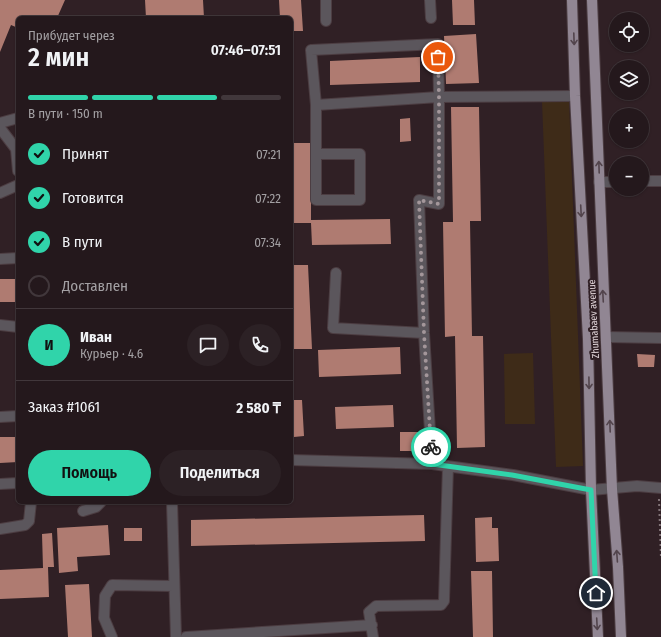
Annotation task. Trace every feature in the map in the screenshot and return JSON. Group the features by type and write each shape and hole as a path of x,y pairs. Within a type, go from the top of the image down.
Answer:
{"main road":[{"name":"Zhumabaev avenue","path":"572,0 575,96 588,339 591,490 598,637"},
{"name":"Zhumabaev avenue","path":"592,0 612,489 618,567 620,637"}],"street":[{"path":"326,0 326,21"},
{"path":"430,0 431,18"},
{"path":"316,154 360,154 360,200 316,200 316,154 316,105 311,50 438,44 439,204 419,200 424,333 432,464"},
{"path":"316,105 439,97 575,96"},
{"path":"0,123 16,119"},
{"path":"0,128 16,149"},
{"path":"649,181 661,181"},
{"path":"599,182 609,182"},
{"path":"0,193 16,186"},
{"path":"0,259 16,258"},
{"path":"336,273 333,328 424,333"},
{"path":"0,325 16,327"},
{"path":"606,337 661,338"},
{"path":"0,417 16,416"},
{"path":"293,460 432,464 512,475 591,490 637,486 660,488"},
{"path":"373,637 369,612 376,606 443,604 448,466"},
{"path":"0,484 16,483"},
{"path":"0,529 25,525 29,521 31,504"},
{"path":"83,511 96,507 99,504"},
{"path":"172,504 176,637"},
{"path":"112,637 104,618 105,596 112,585 174,586"},
{"path":"186,637 372,624"}],"path":[{"path":"660,488 661,558"}],"shaded area":[{"path":"542,101 569,101 583,466 556,467"},
{"path":"533,353 535,424 505,424 504,354"}],"building":[{"path":"0,0 65,0 58,16 16,16 16,27 11,25 0,52"},
{"path":"145,0 203,0 204,16 146,16"},
{"path":"279,0 301,0 303,31 293,31 293,16 280,16"},
{"path":"452,0 474,0 475,25 453,25"},
{"path":"476,34 479,83 446,84 444,36"},
{"path":"420,57 420,82 330,85 330,61"},
{"path":"451,107 479,107 481,221 470,221 472,336 483,336 485,447 457,448 455,336 445,337 443,222 453,222"},
{"path":"410,118 411,141 400,142 400,119"},
{"path":"293,143 311,143 311,220 390,219 391,244 312,245 311,223 293,223"},
{"path":"293,265 308,265 312,349 293,349"},
{"path":"0,279 16,279 16,302 0,302"},
{"path":"400,347 401,374 319,377 318,350"},
{"path":"637,354 655,355 654,367 638,367"},
{"path":"293,400 302,400 304,436 294,437 294,444"},
{"path":"393,405 394,427 336,429 335,407"},
{"path":"400,432 418,432 418,451 400,451"},
{"path":"0,437 16,437 16,462 0,463"},
{"path":"424,515 425,541 191,546 191,520"},
{"path":"492,517 492,528 498,528 499,561 476,562 475,518"},
{"path":"108,525 110,555 77,557 78,571 59,573 57,528"},
{"path":"124,528 142,528 142,541 124,541"},
{"path":"52,533 54,567 48,567 49,597 0,599 0,570 43,568 42,534"},
{"path":"471,571 492,571 493,637 473,637"},
{"path":"89,584 92,637 68,637 65,585"}],"way so far":[{"path":"431,447 420,252 419,200 439,204 438,57"}],"route":[{"path":"431,447 432,464 512,475 591,490 596,593"}]}
